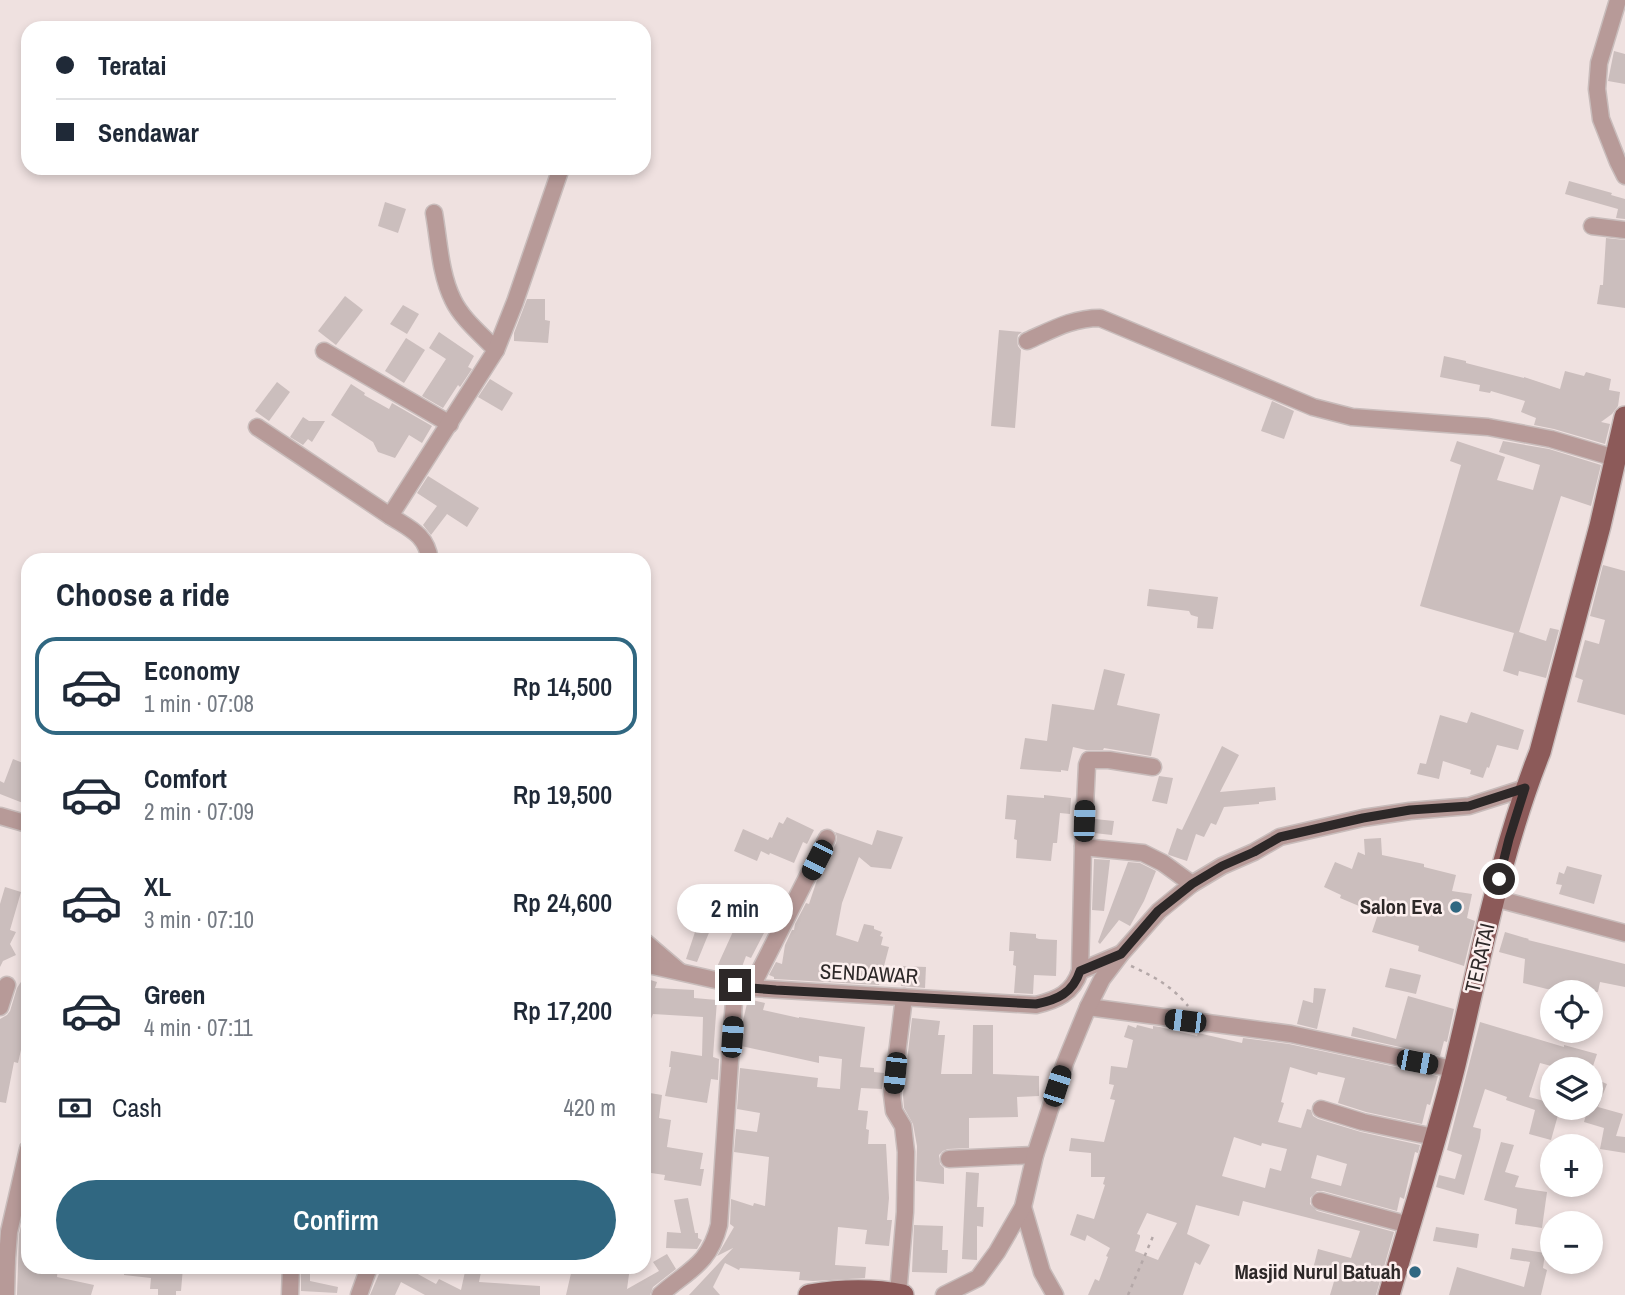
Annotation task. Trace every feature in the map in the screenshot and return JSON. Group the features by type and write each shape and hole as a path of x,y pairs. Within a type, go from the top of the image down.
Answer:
{"main road":[{"name":"TERATAI","path":"1389,1295 1454,1069 1509,839 1543,739 1600,526 1625,417"},
{"path":"809,1295 878,1291 900,1295"}],"street":[{"path":"1618,0 1599,63 1597,89 1601,119 1625,176"},
{"path":"390,516 496,350 516,302 559,175"},
{"path":"434,213 447,287 453,301 464,317 496,350"},
{"path":"1592,226 1625,230"},
{"path":"1027,341 1072,321 1100,318 1313,407 1352,416 1488,427 1551,439 1615,458"},
{"path":"324,351 450,424"},
{"path":"257,427 420,536 426,542 428,553"},
{"path":"1119,957 1080,971 1087,765 1089,760 1109,760 1153,767"},
{"path":"944,1295 978,1278 997,1252 1023,1207 1035,1155 1068,1053 1088,1007 1102,979 1158,911 1192,884 1280,837 1410,810 1469,806 1525,788"},
{"path":"0,816 21,822"},
{"path":"660,1295 701,1263 708,1254 719,1225 743,987 827,838"},
{"path":"1083,847 1143,853 1163,863 1192,884"},
{"path":"1494,898 1625,933"},
{"path":"651,947 681,972"},
{"name":"SENDAWAR","path":"651,966 743,987 1036,1004 1065,995 1075,984 1080,971"},
{"path":"0,1007 7,985"},
{"path":"900,1295 906,1152 903,1126 894,1111 892,1095 904,997"},
{"path":"1088,1007 1291,1034 1454,1069"},
{"path":"1321,1109 1363,1122 1434,1137"},
{"path":"949,1159 1035,1155"},
{"path":"6,1295 9,1232 21,1180"},
{"path":"1321,1200 1409,1225"},
{"path":"1023,1207 1042,1272 1055,1295"},
{"path":"290,1295 291,1274"},
{"path":"359,1295 366,1274"}],"path":[{"path":"1119,957 1172,988 1200,1023"},
{"path":"1128,1295 1154,1234"}],"building":[{"path":"1614,51 1625,54 1625,84 1608,81"},
{"path":"1569,181 1625,199 1625,219 1616,218 1618,209 1565,194"},
{"path":"385,202 406,209 398,233 378,226"},
{"path":"1606,238 1625,240 1625,308 1597,304 1600,285 1603,285"},
{"path":"345,296 363,310 336,345 318,331"},
{"path":"527,299 545,299 545,320 550,321 548,343 514,341 514,333"},
{"path":"403,305 419,314 407,334 390,324"},
{"path":"999,330 1022,332 1017,341 1021,350 1015,428 991,426"},
{"path":"439,332 474,356 468,367 472,369 443,408 422,396 446,359 429,348"},
{"path":"406,338 425,350 404,383 385,371"},
{"path":"1444,356 1560,389 1565,371 1584,376 1586,372 1611,379 1609,390 1620,392 1618,406 1601,422 1610,424 1605,444 1534,425 1536,418 1521,412 1525,401 1491,391 1479,391 1480,385 1440,377"},
{"path":"490,379 513,393 502,411 478,397"},
{"path":"277,382 290,392 269,421 255,411"},
{"path":"351,384 389,409 392,403 432,426 422,443 409,435 395,458 378,452 373,442 331,415"},
{"path":"1272,401 1294,411 1284,439 1261,431"},
{"path":"303,417 309,421 325,421 312,442 308,439 303,445 290,437"},
{"path":"1457,441 1505,457 1497,480 1533,490 1540,465 1499,452 1503,441 1549,449 1601,465 1591,506 1561,496 1519,632 1546,641 1550,628 1559,630 1546,678 1519,671 1518,676 1503,671 1514,633 1420,606 1461,465 1450,461"},
{"path":"428,476 479,508 467,527 447,514 431,535 423,525 437,506 417,493"},
{"path":"1603,565 1625,571 1625,715 1577,702 1583,680 1575,677 1585,640 1599,644 1605,620 1590,616"},
{"path":"1149,589 1218,597 1213,629 1197,628 1198,617 1191,615 1189,611 1147,606"},
{"path":"1104,669 1125,674 1117,705 1160,714 1151,756 1104,748 1086,750 1073,747 1068,771 1020,769 1025,738 1047,741 1052,704 1094,710"},
{"path":"1471,712 1524,730 1518,750 1497,745 1483,778 1470,774 1471,770 1443,761 1439,779 1417,774 1420,763 1426,764 1440,715 1467,723"},
{"path":"1222,746 1239,755 1220,792 1275,787 1276,800 1224,807 1216,825 1211,823 1204,837 1196,834 1187,861 1169,855 1177,828 1182,830"},
{"path":"13,759 21,762 21,802 0,794 0,781 4,783"},
{"path":"1159,776 1173,778 1167,804 1152,801"},
{"path":"1007,795 1071,798 1070,814 1060,813 1057,843 1053,843 1051,861 1016,858 1016,820 1005,819"},
{"path":"787,817 814,830 807,844 803,842 794,863 761,851 757,861 734,851 743,829 768,840 772,838 779,822 783,824"},
{"path":"1095,819 1114,821 1112,835 1094,833"},
{"path":"877,830 903,837 891,869 871,867 859,857 842,903 836,935 858,942 864,924 874,926 874,929 882,932 881,945 889,947 879,985 774,979 769,975 776,962 782,964 785,945 806,903 809,904 817,880 836,843 835,832 872,845"},
{"path":"1381,838 1382,855 1424,864 1424,867 1456,875 1452,891 1472,894 1467,918 1475,921 1464,966 1418,951 1419,946 1372,932 1378,914 1340,898 1341,895 1324,887 1335,862 1352,869 1358,852 1365,855 1364,839"},
{"path":"1094,859 1110,860 1104,911 1092,910"},
{"path":"1128,862 1140,863 1156,871 1130,926 1119,920 1100,944 1098,942"},
{"path":"1567,866 1602,875 1594,904 1559,894 1562,885 1556,884 1559,872 1564,874"},
{"path":"715,886 726,891 697,962 686,959 697,926 695,925 700,913 703,915"},
{"path":"5,887 21,892 10,930 16,932 10,944 16,955 3,961 0,967 0,904"},
{"path":"751,892 764,897 759,907 768,911 760,932 764,933 751,958 746,956 739,975 716,969"},
{"path":"1010,932 1036,934 1039,939 1057,940 1056,976 1034,975 1033,994 1014,993 1016,966 1013,965 1014,951 1009,951"},
{"path":"1505,932 1625,964 1625,987 1603,983 1603,980 1540,980 1540,987 1523,983 1525,959 1499,952"},
{"path":"901,966 926,967 925,988 901,986"},
{"path":"1390,968 1421,975 1416,994 1385,987"},
{"path":"651,980 657,982 655,988 694,990 694,998 717,1000 713,1057 719,1059 718,1080 711,1079 707,1103 665,1096 671,1067 671,1051 702,1056 703,1017 653,1014 651,1019"},
{"path":"21,982 21,1050 18,1063 14,1062 6,1103 0,1102 0,1019 10,1011"},
{"path":"1314,988 1326,989 1317,1029 1297,1024 1303,1000 1313,1003"},
{"path":"1408,996 1454,1009 1447,1042 1444,1041 1440,1056 1351,1036 1353,1027 1396,1039"},
{"path":"748,999 765,1003 763,1010 865,1027 860,1067 874,1068 874,1072 884,1073 882,1089 861,1088 858,1110 868,1111 868,1144 886,1144 889,1198 887,1220 892,1220 889,1246 865,1244 867,1230 838,1227 835,1265 866,1267 865,1278 799,1280 800,1272 739,1270 725,1263 713,1287 720,1295 689,1295 733,1248 717,1256 734,1227 730,1224 731,1199 753,1206 754,1203 765,1206 769,1157 734,1152 736,1129 757,1132 760,1113 737,1109 740,1068 818,1078 817,1087 840,1089 842,1059 819,1056 819,1063 741,1046"},
{"path":"912,1018 940,1021 938,1035 945,1035 941,1074 972,1074 973,1025 993,1025 993,1074 1039,1076 1039,1096 1017,1097 1018,1117 969,1118 969,1148 948,1149 939,1155 940,1164 944,1168 944,1184 916,1181 917,1146 913,1124 904,1108 903,1095"},
{"path":"1480,1022 1540,1040 1540,1043 1564,1045 1597,1054 1596,1057 1540,1057 1529,1097 1540,1100 1540,1120 1557,1120 1553,1134 1540,1134 1540,1137 1529,1134 1535,1110 1485,1089 1473,1127 1481,1129 1480,1138 1464,1195 1436,1187 1439,1175 1455,1179 1462,1155 1447,1150"},
{"path":"1128,1025 1153,1029 1153,1026 1242,1043 1243,1038 1289,1044 1438,1076 1422,1124 1338,1103 1345,1078 1318,1072 1317,1075 1290,1067 1278,1122 1301,1128 1307,1109 1318,1119 1420,1145 1418,1153 1415,1152 1404,1199 1400,1197 1397,1211 1323,1191 1317,1191 1310,1198 1310,1204 1317,1211 1394,1232 1376,1295 1330,1295 1335,1278 1331,1277 1332,1274 1313,1269 1318,1249 1351,1258 1360,1231 1243,1201 1239,1216 1196,1205 1187,1234 1210,1245 1200,1265 1195,1262 1183,1295 1088,1295 1095,1279 1099,1281 1110,1248 1087,1235 1085,1241 1070,1235 1077,1214 1094,1219 1105,1177 1091,1177 1091,1153 1069,1151 1071,1138 1104,1142 1115,1100 1110,1099 1114,1085 1109,1084 1111,1066 1127,1068 1133,1040 1124,1037","holes":["1234,1137 1261,1146 1262,1143 1287,1149 1281,1171 1270,1168 1265,1188 1222,1176","1317,1155 1347,1164 1341,1186 1311,1178","1147,1213 1177,1223 1158,1260 1135,1251 1140,1237 1137,1234"]},
{"path":"651,1093 662,1095 659,1118 671,1120 667,1147 703,1153 701,1186 664,1180 665,1175 651,1173"},
{"path":"1603,1108 1623,1114 1616,1136 1625,1137 1625,1153 1603,1149 1604,1128 1584,1122 1603,1120"},
{"path":"1501,1142 1514,1145 1505,1172 1519,1176 1515,1187 1540,1191 1540,1197 1546,1197 1544,1211 1540,1211 1540,1228 1515,1224 1517,1209 1484,1200"},
{"path":"966,1172 979,1173 977,1207 984,1207 983,1227 977,1226 977,1260 962,1259"},
{"path":"688,1198 695,1233 698,1233 698,1238 702,1240 697,1249 666,1248 667,1232 681,1233 674,1200"},
{"path":"914,1225 943,1226 942,1250 948,1250 947,1273 912,1272"},
{"path":"21,1226 21,1274 57,1274 57,1277 94,1285 91,1295 17,1295"},
{"path":"1436,1227 1479,1234 1477,1248 1433,1241"},
{"path":"1512,1248 1540,1252 1540,1274 1546,1274 1541,1295 1449,1295 1457,1267 1524,1287 1530,1262 1510,1259"},
{"path":"667,1254 676,1269 653,1287 650,1295 566,1295 571,1274 629,1274 627,1289 620,1293 659,1271 653,1262"},
{"path":"182,1274 181,1291 176,1291 176,1295 158,1295 158,1289 150,1289 151,1278 124,1275"},
{"path":"301,1274 310,1274 310,1281 338,1287 337,1293 301,1291"},
{"path":"379,1274 418,1274 436,1284 439,1279 461,1290 464,1274 481,1274 479,1282 540,1286 540,1295 425,1295 401,1282 395,1295 370,1295"}],"place":[{"name":"Salon Eva","path":"1456,907"},
{"name":"Masjid Nurul Batuah","path":"1415,1272"}],"route":[{"path":"735,985 776,990 1043,1003 1065,995 1075,984 1080,971 1121,954 1158,911 1192,884 1280,837 1410,810 1469,806 1525,788 1499,879"}]}
